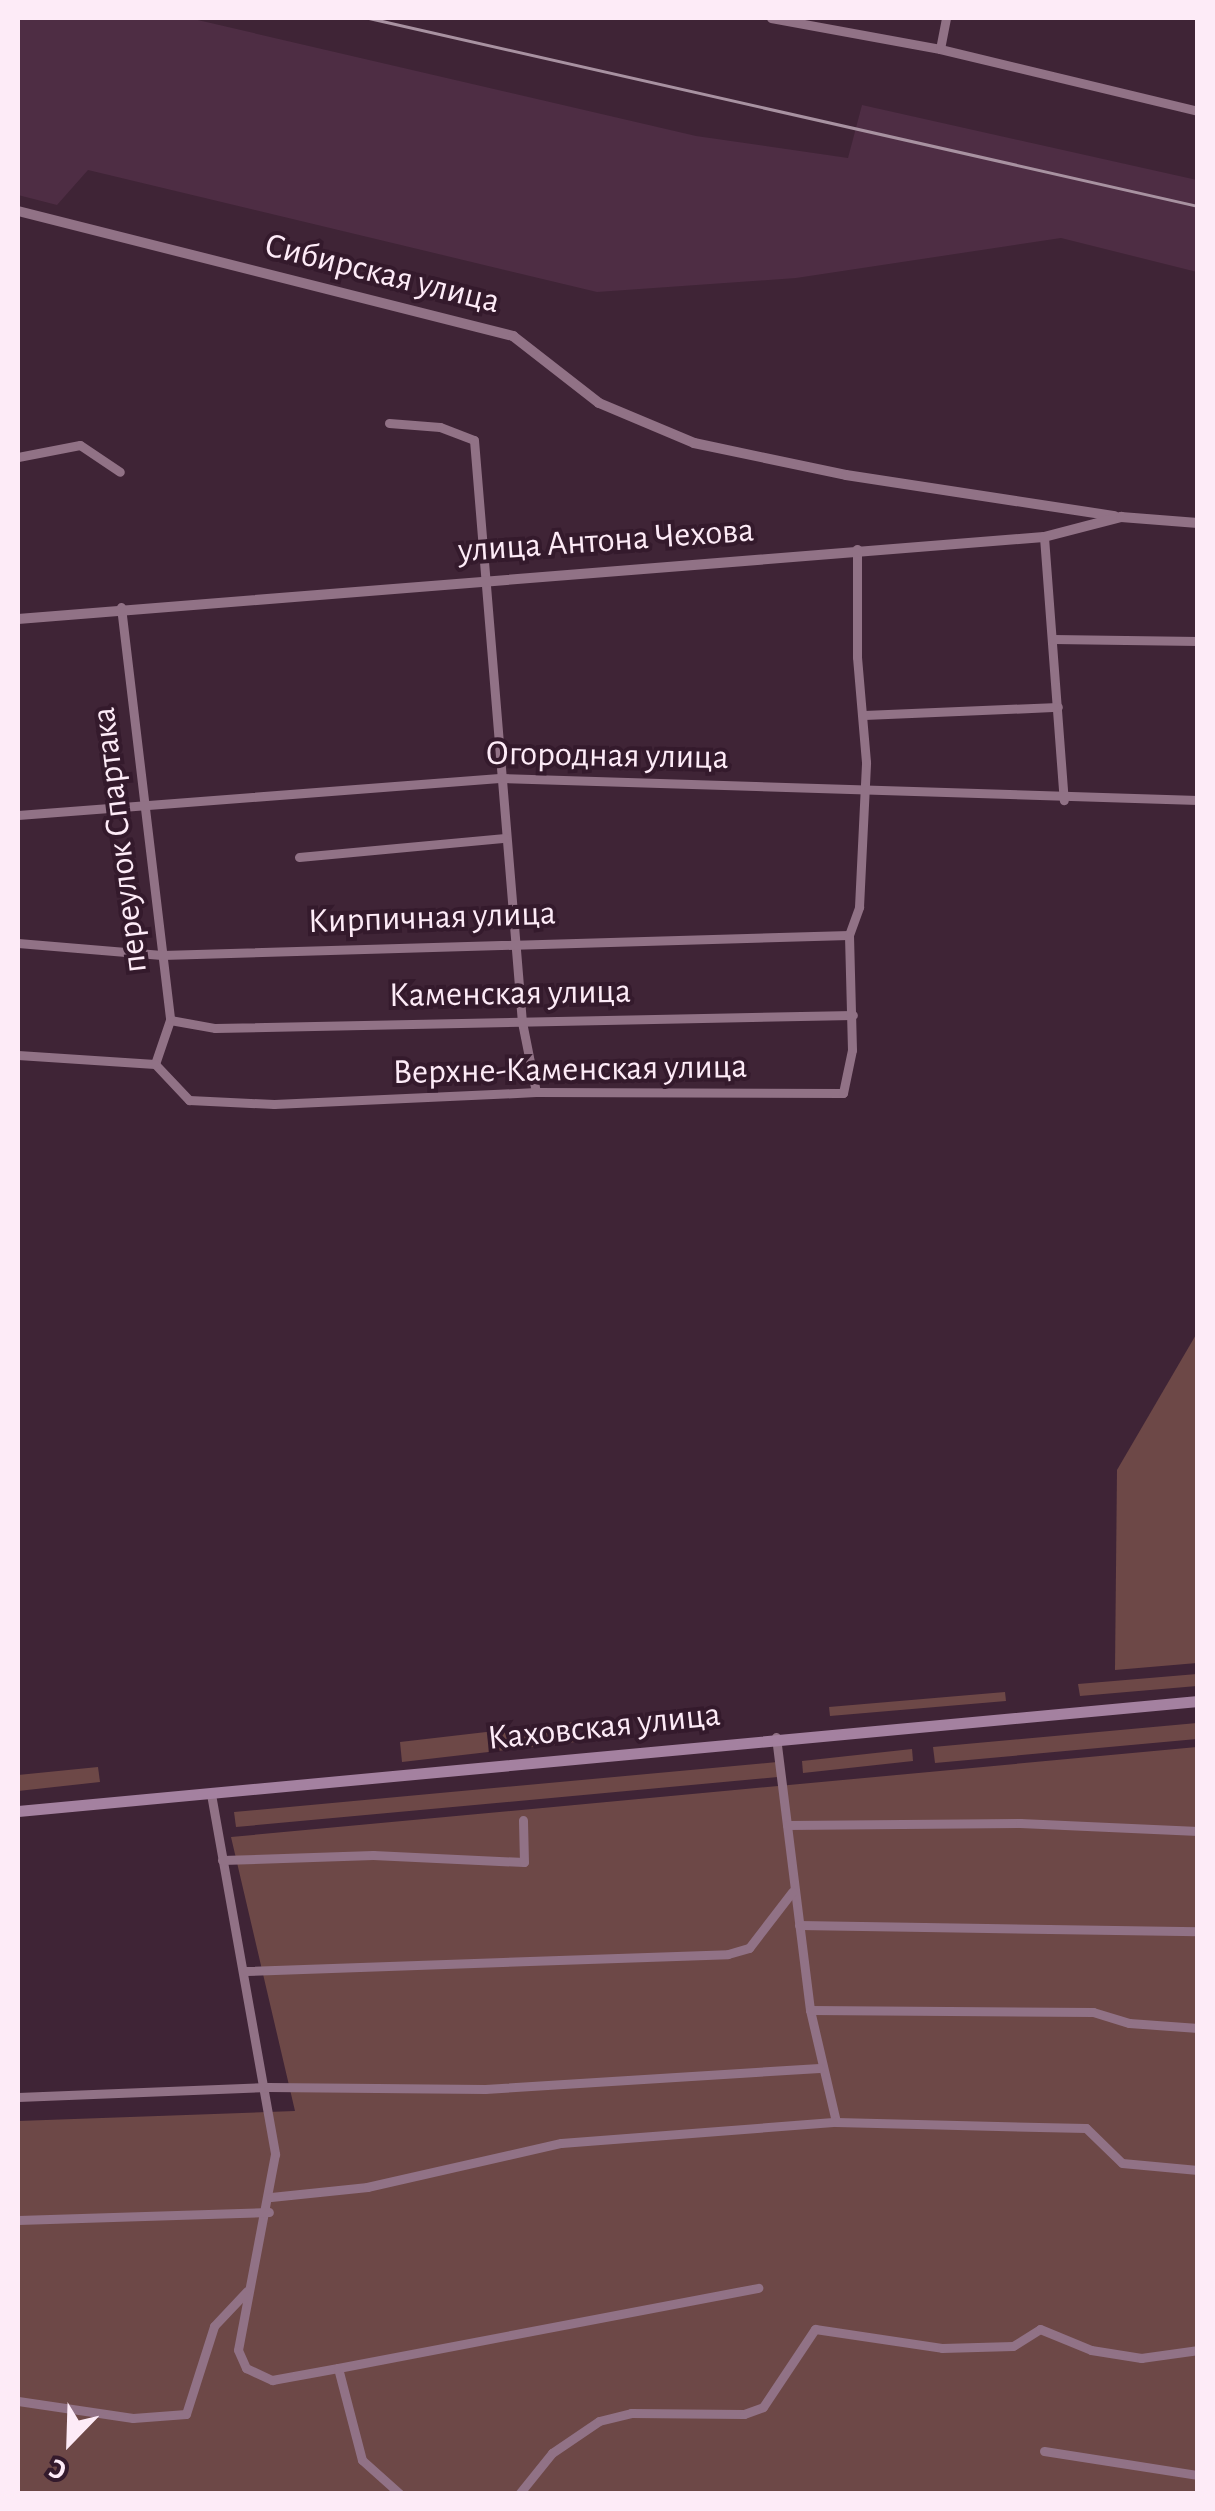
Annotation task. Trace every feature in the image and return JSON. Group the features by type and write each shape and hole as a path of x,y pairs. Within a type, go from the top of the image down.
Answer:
{"main road":[{"name":"Каховская улица","path":"18,1810 776,1736 1198,1701"}],"street":[{"path":"771,18 810,21 940,49 1198,111"},
{"path":"940,49 946,18"},
{"name":"Сибирская улица","path":"18,211 513,336 599,403 694,443 853,476 1121,517"},
{"path":"389,423 440,426 474,440 490,577 514,943 522,1022 536,1092"},
{"path":"18,457 80,446 120,472"},
{"name":"улица Антона Чехова","path":"18,618 490,577 1044,537 1121,517 1198,524"},
{"path":"1044,537 1064,800"},
{"name":"Верхне-Каменская улица","path":"155,1064 176,1094 205,1101 382,1102 536,1092 842,1093 849,1085 849,936 858,907 864,794 858,550"},
{"name":"переулок Спартака","path":"121,607 141,803 170,1020 155,1064"},
{"path":"1053,640 1198,641"},
{"path":"864,715 1058,707"},
{"name":"Огородная улица","path":"18,814 141,803 194,804 503,778 864,794 1198,800"},
{"path":"299,857 506,838"},
{"name":"Кирпичная улица","path":"18,943 162,955 849,936"},
{"name":"Каменская улица","path":"170,1020 215,1028 852,1014"},
{"path":"18,1055 155,1064"},
{"path":"776,1736 792,1892 819,2068 836,2122"},
{"path":"211,1794 268,2088 275,2154 269,2212 238,2350 246,2368 272,2380 758,2288"},
{"path":"222,1860 374,1855 524,1862 523,1820"},
{"path":"787,1824 1198,1832"},
{"path":"246,1970 728,1954 750,1948 792,1892"},
{"path":"799,1925 1198,1931"},
{"path":"810,2010 1093,2012 1129,2023 1198,2028"},
{"path":"18,2097 268,2088 486,2089 819,2068"},
{"path":"270,2197 367,2187 561,2143 836,2122 1086,2128 1122,2162 1198,2170"},
{"path":"18,2220 269,2212"},
{"path":"18,2401 134,2418 186,2414 214,2326 249,2289"},
{"path":"519,2494 552,2453 599,2422 631,2413 744,2414 763,2406 815,2330 942,2348 1012,2346 1040,2329 1091,2350 1141,2358 1198,2350"},
{"path":"338,2368 362,2460 400,2494"},
{"path":"1044,2451 1198,2476"}],"shaded area":[{"path":"18,18 189,18 696,136 848,158 862,105 1197,180 1197,272 1061,238 796,278 597,292 88,170 57,205 18,195"},
{"path":"1197,1333 1197,1663 1115,1670 1117,1470"},
{"path":"1197,1674 1197,1686 1080,1696 1078,1684"},
{"path":"1005,1692 1006,1701 830,1716 829,1707"},
{"path":"574,1722 576,1742 402,1762 400,1742"},
{"path":"1197,1723 1197,1739 935,1763 933,1747"},
{"path":"1197,1747 1197,2493 18,2493 18,2121 295,2111 231,1837"},
{"path":"912,1749 913,1761 803,1773 802,1761"},
{"path":"777,1762 778,1777 236,1827 234,1812"},
{"path":"98,1767 100,1782 18,1791 18,1775"}],"railway":[{"path":"369,18 1198,206"}]}
